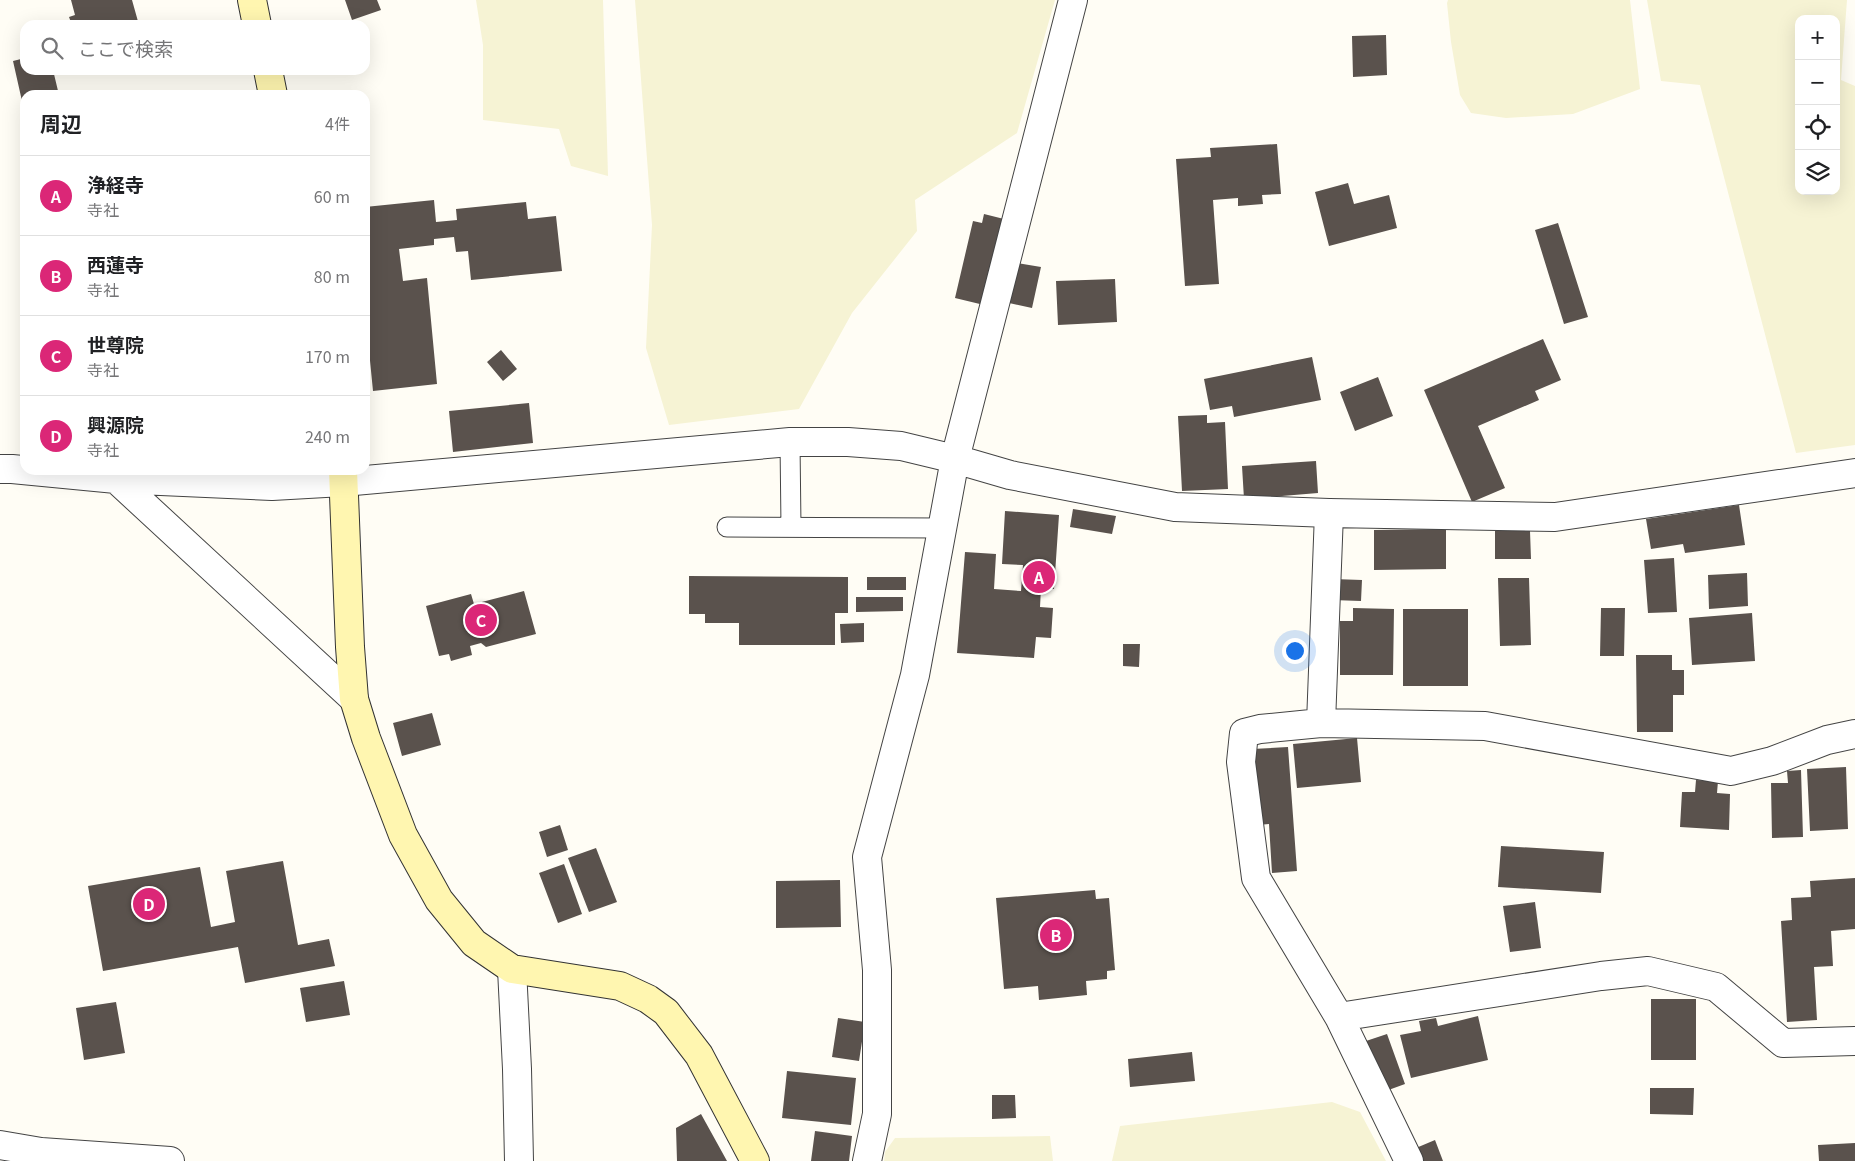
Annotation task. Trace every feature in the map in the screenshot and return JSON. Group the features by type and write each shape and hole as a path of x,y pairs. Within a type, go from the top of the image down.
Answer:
{"street":[{"path":"252,0 256,20"},
{"path":"867,1161 877,1114 877,970 867,857 915,676 955,459 1074,0"},
{"path":"269,75 272,90"},
{"path":"370,474 790,442 848,442 901,446 1010,475 1175,507 1329,513 1555,517 1855,473"},
{"path":"0,469 20,470"},
{"path":"74,475 116,479 272,486 356,475"},
{"path":"343,476 354,699 366,738 403,836 438,900 474,943 512,969 620,986 648,999 666,1012 699,1056 755,1161"},
{"path":"116,479 354,699"},
{"path":"1321,723 1329,513"},
{"path":"1409,1161 1339,1017 1256,878 1241,762 1244,733 1260,729 1321,723 1485,726 1731,771 1772,761 1827,740 1855,734"},
{"path":"512,969 519,1161"},
{"path":"1339,1017 1601,976 1648,972 1716,987 1783,1043 1855,1041"},
{"path":"0,1145 41,1152 170,1161"}],"lane":[{"path":"790,442 791,527"},
{"path":"726,527 941,528"}],"shaded area":[{"path":"476,0 603,0 608,176 571,166 559,129 483,120 483,45"},
{"path":"635,0 1055,0 1017,133 915,200 917,231 852,313 799,409 669,425 646,348 652,225"},
{"path":"1448,0 1630,0 1640,89 1573,114 1506,118 1471,113 1460,95 1451,42"},
{"path":"1647,0 1847,0 1841,80 1855,86 1855,445 1796,453 1700,85 1661,81"},
{"path":"1332,1102 1360,1112 1386,1161 1112,1161 1120,1126"},
{"path":"1050,1136 1053,1161 884,1161 885,1152 895,1138"}],"building":[{"path":"71,0 132,0 138,20 70,20 69,17 75,15"},
{"path":"345,0 377,0 381,10 352,20"},
{"path":"1386,35 1387,75 1353,77 1352,36"},
{"path":"20,59 20,75 54,75 58,90 20,90 20,92 13,61"},
{"path":"1277,144 1281,194 1262,195 1263,204 1238,206 1238,198 1213,200 1219,284 1185,286 1176,159 1211,157 1210,148"},
{"path":"1348,183 1354,204 1389,195 1397,228 1329,246 1315,192"},
{"path":"434,200 436,222 457,220 456,209 526,202 528,219 556,216 562,271 471,280 468,251 456,252 454,237 434,239 434,245 399,249 403,281 427,278 437,384 373,391 370,361 370,206"},
{"path":"984,214 1004,219 984,305 955,298 973,221 982,223"},
{"path":"1558,223 1588,317 1564,324 1535,230"},
{"path":"1017,263 1041,267 1032,308 1009,303"},
{"path":"1115,279 1117,322 1058,325 1056,281"},
{"path":"1543,339 1561,380 1535,391 1539,400 1478,426 1505,488 1472,502 1424,390"},
{"path":"501,350 517,369 503,381 487,362"},
{"path":"1312,357 1321,400 1234,417 1232,406 1210,410 1204,379"},
{"path":"1378,377 1393,416 1355,431 1340,392"},
{"path":"529,403 533,443 453,452 449,411"},
{"path":"1207,415 1207,423 1225,422 1228,489 1182,491 1178,416"},
{"path":"1316,461 1318,493 1244,499 1242,466"},
{"path":"1739,505 1745,545 1685,553 1683,544 1651,549 1646,519"},
{"path":"1073,509 1116,516 1112,534 1070,527"},
{"path":"1005,511 1059,515 1054,589 1041,588 1040,607 1053,608 1051,638 1036,637 1034,658 957,653 965,552 996,554 994,589 1021,591 1023,565 1002,564"},
{"path":"1446,529 1446,569 1374,570 1374,530"},
{"path":"1495,531 1530,531 1531,559 1495,559"},
{"path":"1674,558 1677,612 1648,613 1644,560"},
{"path":"1747,573 1748,606 1709,609 1708,575"},
{"path":"689,576 848,577 848,613 835,613 835,645 739,645 739,623 705,623 705,614 689,614"},
{"path":"867,577 906,577 906,590 867,590"},
{"path":"1498,578 1529,578 1531,645 1500,646"},
{"path":"1333,579 1362,580 1361,601 1332,600"},
{"path":"524,591 536,634 486,647 481,643 470,646 472,655 451,661 449,654 439,656 426,606 471,594 474,604"},
{"path":"856,597 903,597 903,611 856,612"},
{"path":"1353,608 1394,609 1393,675 1340,675 1340,621 1353,621"},
{"path":"1601,608 1625,608 1624,656 1600,656"},
{"path":"1403,609 1468,609 1468,686 1403,686"},
{"path":"1752,613 1755,661 1692,665 1689,618"},
{"path":"864,623 864,642 841,643 840,624"},
{"path":"1123,644 1140,644 1139,667 1123,666"},
{"path":"1636,655 1672,655 1672,670 1684,670 1684,695 1673,695 1673,732 1637,732"},
{"path":"432,713 441,745 402,756 393,723"},
{"path":"1357,738 1361,782 1297,788 1293,744"},
{"path":"1288,747 1297,871 1272,873 1269,824 1258,825 1252,749"},
{"path":"1846,767 1848,829 1810,831 1807,769"},
{"path":"1801,770 1803,837 1772,838 1771,783 1788,783 1787,771"},
{"path":"1696,780 1718,781 1717,793 1730,794 1729,830 1680,827 1682,792 1695,792"},
{"path":"560,825 568,850 547,857 539,832"},
{"path":"1501,846 1604,852 1601,893 1498,887"},
{"path":"596,848 617,902 589,912 568,858"},
{"path":"283,861 298,945 329,939 335,966 245,983 238,947 103,971 88,886 200,867 211,927 235,922 226,871"},
{"path":"564,864 582,914 558,923 539,873"},
{"path":"1855,878 1855,929 1831,931 1833,966 1814,967 1817,1020 1787,1022 1781,921 1792,920 1791,898 1811,897 1810,881"},
{"path":"840,880 841,927 776,928 776,881"},
{"path":"1095,890 1096,899 1109,898 1115,970 1107,971 1107,979 1086,981 1087,995 1039,1000 1038,986 1004,989 996,898"},
{"path":"1535,902 1541,948 1510,952 1503,906"},
{"path":"344,981 350,1015 306,1022 300,988"},
{"path":"1651,999 1696,999 1696,1060 1651,1060"},
{"path":"116,1002 125,1053 84,1060 76,1008"},
{"path":"1478,1016 1488,1060 1411,1078 1400,1035 1421,1031 1419,1021 1436,1018 1438,1026"},
{"path":"838,1018 865,1022 859,1061 832,1057"},
{"path":"1387,1034 1405,1084 1383,1092 1366,1041"},
{"path":"1192,1052 1195,1081 1130,1087 1128,1059"},
{"path":"787,1071 856,1078 851,1125 782,1118"},
{"path":"1650,1088 1694,1088 1693,1115 1650,1114"},
{"path":"992,1095 1015,1095 1016,1118 992,1119"},
{"path":"701,1114 727,1161 677,1161 676,1128"},
{"path":"815,1131 852,1136 849,1161 811,1161"},
{"path":"1435,1140 1443,1161 1421,1161 1416,1148"},
{"path":"1855,1143 1855,1161 1819,1161 1818,1145"}],"place":[{"name":"浄経寺","path":"1039,577"},
{"name":"世尊院","path":"481,620"},
{"name":"興源院","path":"149,904"},
{"name":"西蓮寺","path":"1056,935"}]}
